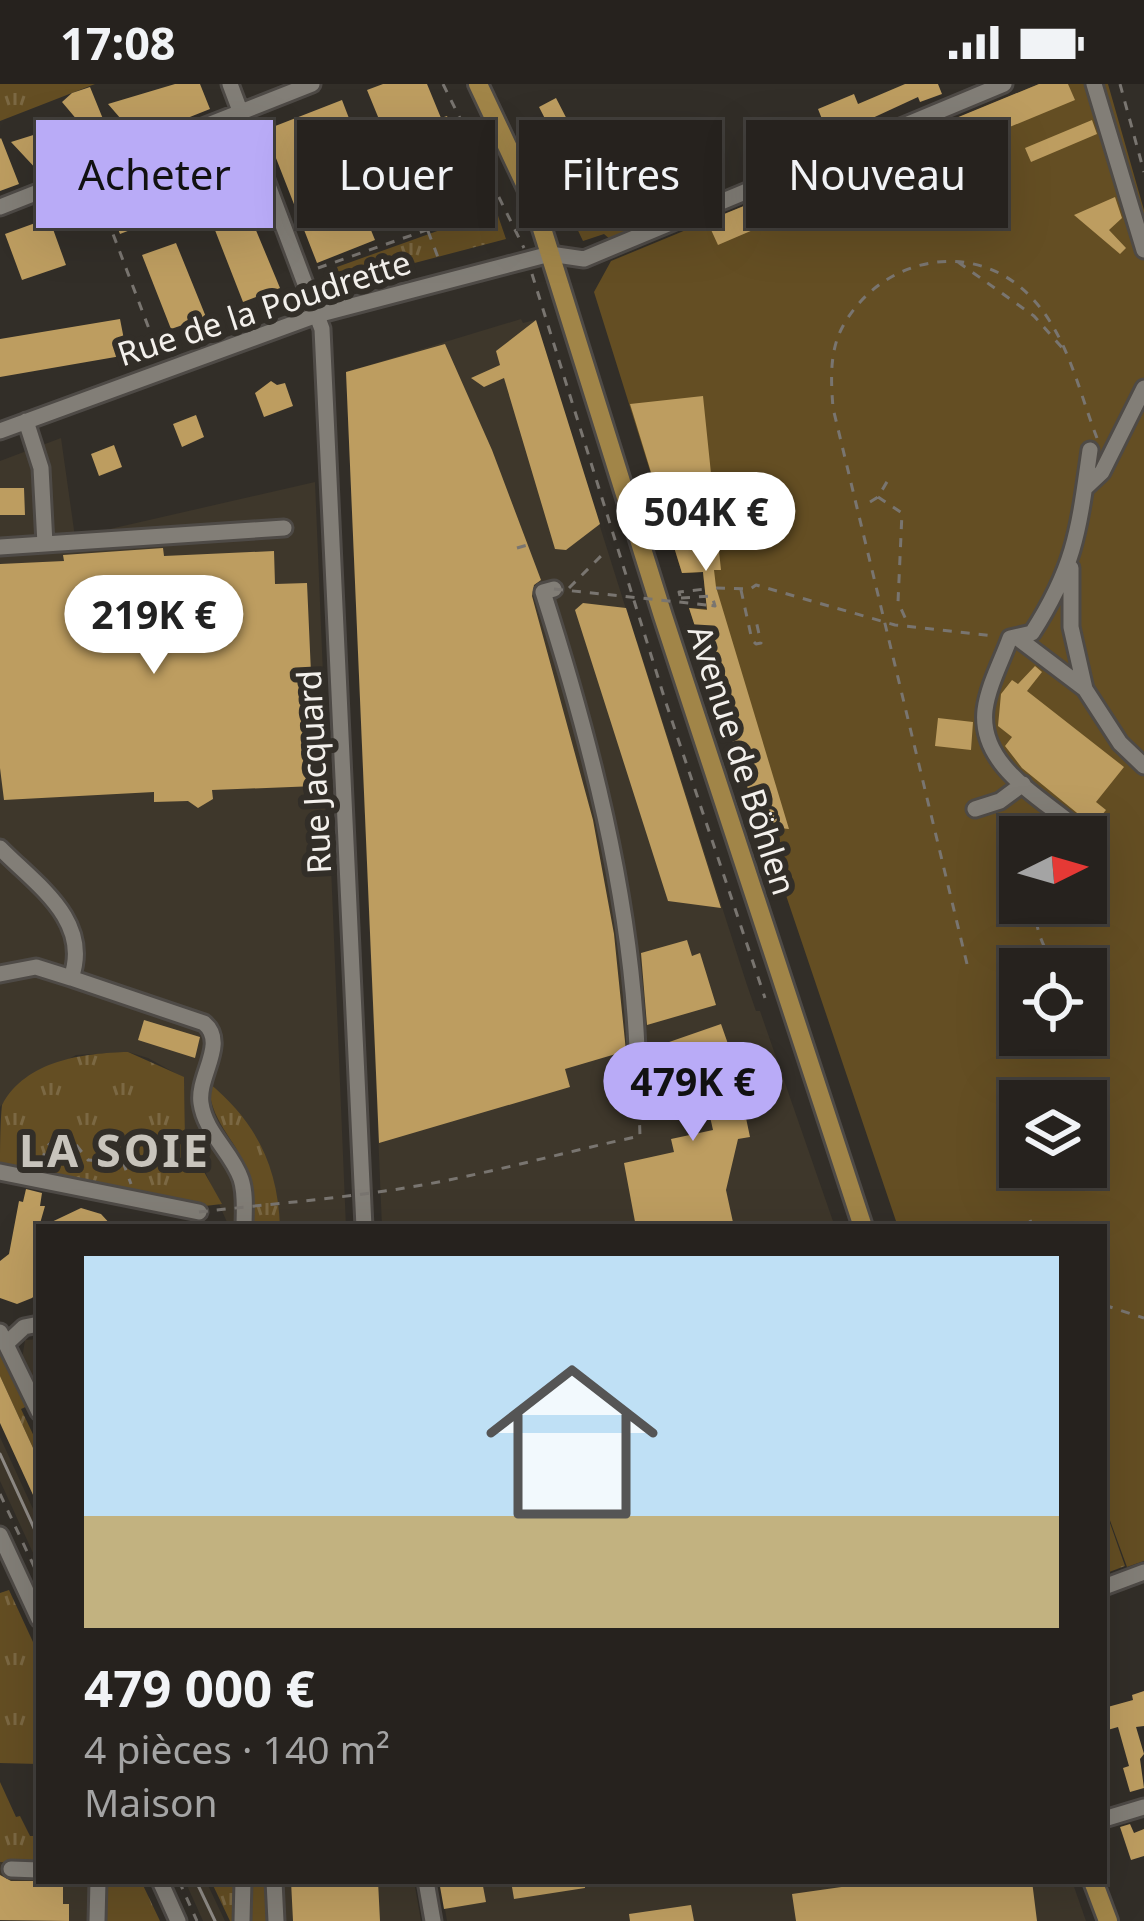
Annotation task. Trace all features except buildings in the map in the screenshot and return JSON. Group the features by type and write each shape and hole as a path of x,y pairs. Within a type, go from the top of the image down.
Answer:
{"main road":[{"name":"Avenue de Böhlen","path":"488,87 550,254 686,687 865,1222"},
{"path":"1094,1884 1108,1921"}],"street":[{"name":"Rue Jacquard","path":"230,84 317,315 325,350 364,1224"},
{"path":"218,120 312,84"},
{"name":"Rue de la Poudrette","path":"0,431 317,315 527,270 550,254 584,259 1004,84"},
{"path":"1094,84 1144,250"},
{"path":"0,207 36,193"},
{"path":"1084,490 1107,462 1144,388"},
{"path":"26,421 40,468 45,544"},
{"path":"1085,689 1071,627 1071,560 1090,450"},
{"path":"0,548 284,529"},
{"path":"1015,638 1033,633 1057,596 1071,560"},
{"path":"561,589 544,592 606,824 633,980 637,1048"},
{"path":"1015,638 1085,689 1120,742 1144,766"},
{"path":"1015,638 986,706 985,735 1002,766 1062,816"},
{"path":"976,809 1000,801 1023,784"},
{"path":"0,848 43,887 62,913 77,946 71,977"},
{"path":"0,974 37,967 205,1023 213,1030 200,1100 208,1125 242,1182 244,1224"},
{"path":"0,1172 199,1212"},
{"path":"36,1325 4,1337 36,1406"},
{"path":"0,1535 36,1613"},
{"path":"1107,1586 1144,1572"},
{"path":"1107,1818 1144,1807"},
{"path":"11,1869 36,1870"},
{"path":"98,1884 98,1921"},
{"path":"161,1884 178,1921"},
{"path":"242,1921 243,1884"},
{"path":"274,1884 276,1921"},
{"path":"426,1884 433,1921"}],"path":[{"path":"443,84 519,234 616,548 765,998"},
{"path":"1120,84 1144,172"},
{"path":"316,269 498,205"},
{"path":"110,228 165,370"},
{"path":"428,230 440,260"},
{"path":"967,964 833,408 831,368 841,329 864,296 897,271 930,262 972,261 1005,275 1059,331 1107,462"},
{"path":"958,262 1034,316 1066,353"},
{"path":"870,502 891,476"},
{"path":"878,497 902,513 898,602 910,627"},
{"path":"518,548 531,544"},
{"path":"561,589 609,554"},
{"path":"716,588 756,585 884,622 1015,638"},
{"path":"561,589 715,606 712,596 681,598 679,592 705,589"},
{"path":"741,589 756,644 760,643 755,616"},
{"path":"656,702 666,703"},
{"path":"199,1212 386,1191 491,1172 640,1136 637,1048"},
{"path":"38,1180 46,1147 61,1135 70,1138 88,1160 123,1162 131,1198"},
{"path":"1030,1220 1032,1224"},
{"path":"1107,1306 1144,1318"},
{"path":"0,1494 36,1571"},
{"path":"179,1884 197,1921"}],"shaded area":[{"path":"521,319 523,323 535,320 631,625 630,643 637,641 747,985 834,1224 382,1224 346,372"},
{"path":"61,438 75,537 315,482 346,1224 228,1224 201,1162 185,1138 184,1078 148,1058 128,1052 76,1055 14,1090 0,1107 0,461"},
{"path":"36,1339 36,1389 22,1359 25,1340"},
{"path":"0,1437 36,1515 36,1559 0,1481"},
{"path":"0,1862 36,1864 36,1884 90,1884 89,1921 0,1921"},
{"path":"186,1884 207,1884 225,1921 203,1921"},
{"path":"265,1884 415,1884 421,1921 266,1921"},
{"path":"441,1884 1073,1884 1086,1921 447,1921"}],"green space":[{"path":"0,84 95,84 0,121"},
{"path":"1039,84 1108,84 1144,210 1144,1561 1127,1567 1107,1512 1107,1224 897,1224 689,608 707,609 703,572 682,573 594,292 611,261 691,228 722,228 722,215 746,205 746,228 1008,228 1008,120 952,120"},
{"path":"495,210 506,239 342,282 337,267 446,228 495,228"},
{"path":"577,228 636,229 611,240 604,234 583,241"},
{"path":"128,1052 184,1077 185,1138 222,1204 196,1207 193,1218 0,1180 2,1105 12,1090 58,1062"},
{"path":"209,1083 252,1130 275,1184 280,1224 253,1224 249,1177 210,1096"},
{"path":"0,1337 30,1405 21,1409 36,1441 36,1454 0,1376"},
{"path":"1107,1515 1125,1566 1107,1573"},
{"path":"9,1590 36,1648 36,1764 0,1763 0,1593"},
{"path":"0,1782 16,1817 20,1816 30,1836 36,1836 36,1864 0,1862"},
{"path":"104,1884 142,1884 160,1921 103,1921"},
{"path":"212,1884 233,1884 237,1921 230,1921"},
{"path":"253,1884 265,1884 266,1921 250,1921"}],"tram line":[{"path":"0,1454 36,1532"},
{"path":"197,1884 215,1921"}],"district":[{"name":"LA SOIE","path":"115,1151"}]}
